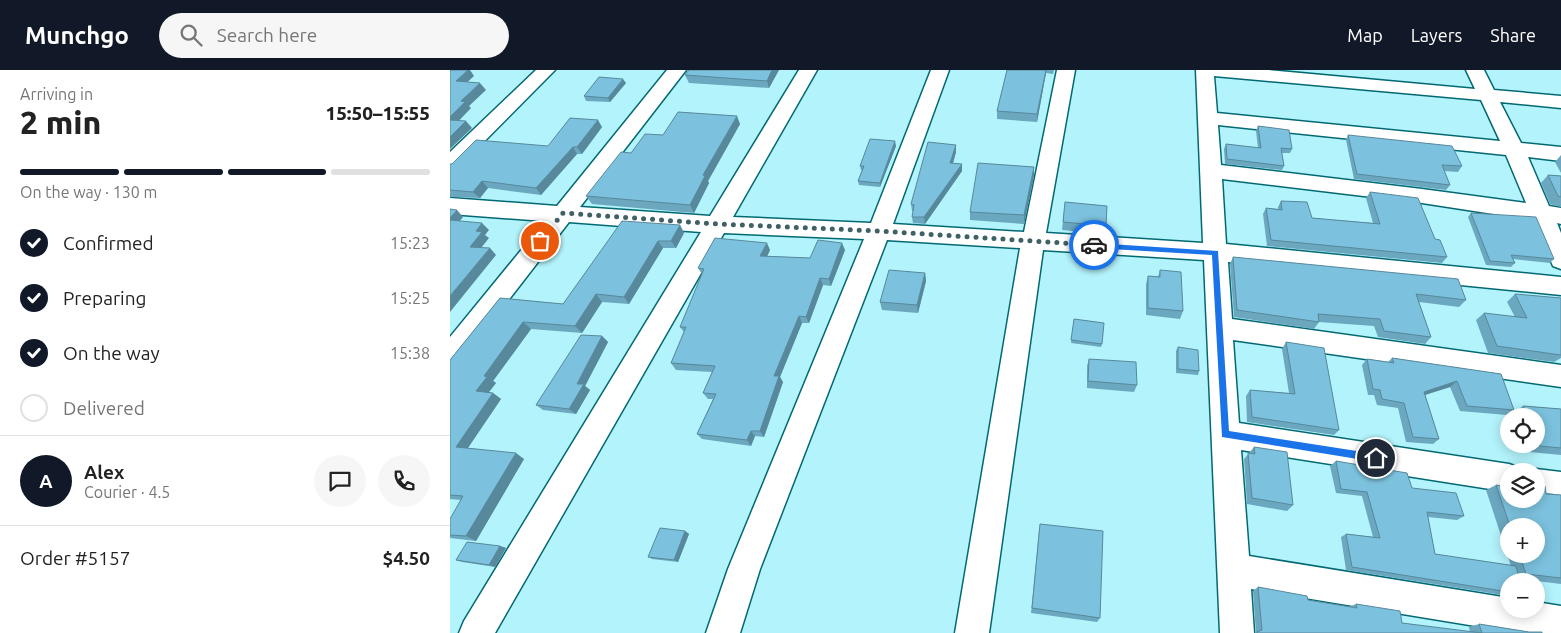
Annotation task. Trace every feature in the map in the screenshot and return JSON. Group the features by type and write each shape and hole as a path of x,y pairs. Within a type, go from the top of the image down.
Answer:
{"street":[{"path":"450,164 546,70"},
{"path":"450,356 677,70"},
{"path":"476,633 808,70"},
{"path":"723,633 744,569 879,231 940,70"},
{"path":"972,633 1033,242 1066,70"},
{"path":"1237,633 1210,171 1206,70 1561,102"},
{"path":"1475,70 1514,149 1552,216 1561,260"},
{"path":"1208,118 1561,154"},
{"path":"1210,171 1422,196 1552,216"},
{"path":"450,206 718,224 879,231 1215,252 1561,286"},
{"path":"1219,328 1561,376"},
{"path":"1225,434 1500,477"},
{"path":"1545,484 1561,486"},
{"path":"1233,570 1561,623"}],"building":[{"path":"450,70 468,70 456,81 480,83 461,101 465,102 450,117"},
{"path":"689,70 772,70 767,81 685,75"},
{"path":"1007,70 1046,70 1037,114 997,111"},
{"path":"599,77 623,79 608,98 584,96"},
{"path":"678,112 737,116 703,175 705,176 690,205 586,196 621,152 631,153 645,134 663,135"},
{"path":"570,118 598,120 577,147 573,147 536,188 482,181 473,192 450,190 450,164 476,140 548,146"},
{"path":"450,120 466,121 450,137"},
{"path":"1258,126 1289,130 1292,149 1281,148 1284,166 1227,159 1226,144 1261,148"},
{"path":"1348,135 1452,146 1462,166 1442,165 1450,185 1357,174"},
{"path":"870,139 895,141 880,183 858,181 864,166 860,166"},
{"path":"928,142 956,145 950,163 962,164 924,217 912,217 914,205 911,204"},
{"path":"978,163 1034,167 1024,215 970,212"},
{"path":"1548,175 1561,176 1561,197 1558,196"},
{"path":"1370,192 1418,198 1435,239 1440,240 1447,257 1271,240 1266,208 1282,210 1281,201 1307,202 1312,218 1380,224"},
{"path":"1065,202 1107,206 1106,226 1063,222"},
{"path":"450,209 457,210 450,218"},
{"path":"1471,213 1536,217 1554,259 1511,255 1515,263 1490,261"},
{"path":"450,220 482,223 476,231 482,232 470,247 490,248 450,296"},
{"path":"622,221 680,225 671,241 658,241 624,297 596,294 575,326 523,322 484,376 487,377 476,391 493,393 456,447 516,453 466,536 450,535 450,519 463,496 450,495 450,360 500,298 563,304"},
{"path":"715,238 767,243 760,256 810,258 818,240 842,243 829,279 820,278 806,317 799,316 774,376 779,376 760,431 751,431 747,440 697,434 716,394 703,393 715,366 671,363 686,327 680,327 704,269 698,268"},
{"path":"1233,257 1458,279 1466,300 1416,294 1431,337 1384,331 1380,319 1318,314 1319,322 1237,310"},
{"path":"889,270 925,273 917,305 880,302"},
{"path":"1160,270 1181,272 1183,311 1148,308 1148,276 1160,277"},
{"path":"1515,294 1561,298 1561,355 1497,346 1484,313 1527,318"},
{"path":"1074,319 1104,323 1102,344 1071,340"},
{"path":"581,335 602,336 577,384 584,384 569,409 536,405"},
{"path":"1286,342 1324,348 1339,430 1252,417 1250,390 1295,394"},
{"path":"1178,347 1198,350 1199,371 1178,369"},
{"path":"1392,358 1501,374 1513,408 1467,406 1457,381 1424,392 1439,439 1413,437 1404,403 1382,399 1380,390 1373,389 1367,359 1394,363"},
{"path":"1089,359 1136,362 1137,385 1088,381"},
{"path":"1523,406 1561,409 1561,448 1545,446 1545,408 1524,408"},
{"path":"1254,447 1287,452 1293,505 1252,498 1248,453 1255,454"},
{"path":"1336,461 1407,473 1412,488 1456,493 1464,516 1427,512 1435,554 1516,566 1518,573 1500,573 1500,591 1352,567 1346,534 1380,538 1367,492 1341,489"},
{"path":"1496,485 1500,486 1500,497"},
{"path":"1545,486 1546,494 1561,495 1561,578 1545,576 1545,573 1526,573 1522,563 1545,563 1545,518 1507,518 1504,508 1545,508"},
{"path":"1040,524 1103,531 1100,618 1032,608"},
{"path":"660,528 685,531 674,560 648,557"},
{"path":"467,542 500,546 489,565 456,560"},
{"path":"1258,587 1307,596 1308,600 1357,608 1356,604 1400,611 1402,623 1482,633 1257,633 1262,630"},
{"path":"1479,624 1529,632 1542,632 1542,633 1482,633"}],"way so far":[{"path":"540,241 563,213 718,224 879,231 1094,245"}],"route":[{"path":"1094,245 1215,252 1225,434 1376,458"}]}
